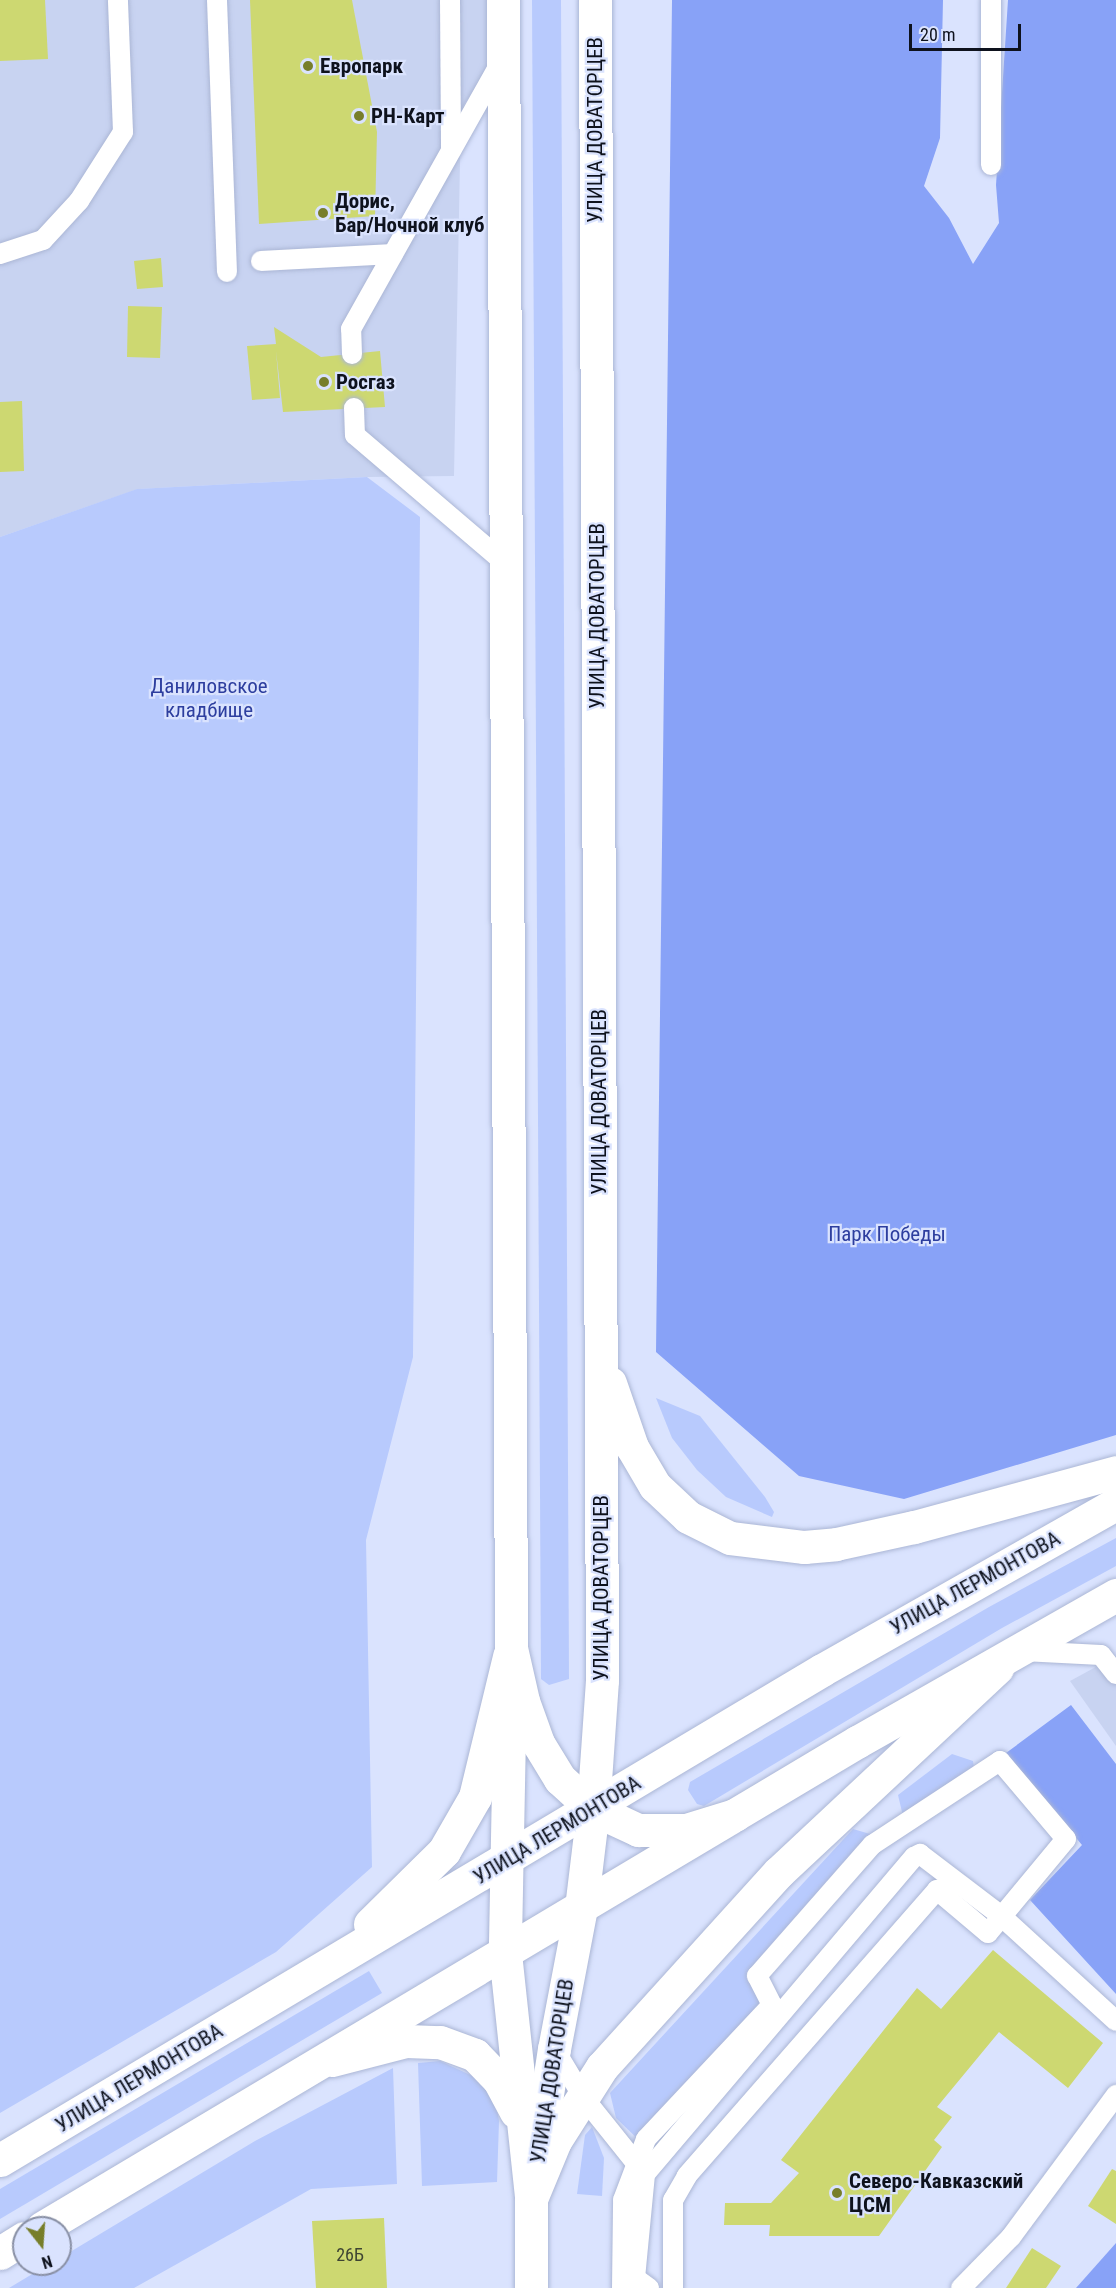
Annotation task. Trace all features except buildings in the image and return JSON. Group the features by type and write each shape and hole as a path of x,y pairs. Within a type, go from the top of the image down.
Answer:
{"main road":[{"name":"УЛИЦА ДОВАТОРЦЕВ","path":"503,0 511,1648 506,1953 521,2122 531,2199 531,2288"},
{"name":"УЛИЦА ДОВАТОРЦЕВ","path":"531,2199 554,2049 581,1908 593,1809 602,1680 595,0"},
{"path":"600,1325 611,1391 638,1457 655,1486 688,1517 730,1538 804,1547 836,1544 914,1527 1116,1472"},
{"name":"УЛИЦА ЛЕРМОНТОВА","path":"0,2160 593,1809 822,1670 1116,1504"},
{"path":"62,2216 735,1815 1014,1651 1116,1595"},
{"path":"511,1648 523,1701 538,1743 560,1779 593,1809 639,1830 686,1830 735,1815"},
{"path":"298,1984 395,1903 444,1851 475,1797 511,1648"},
{"path":"531,2199 555,2141 602,2067 778,1872 941,1724 1014,1651"},
{"path":"319,2063 406,2041 440,2042 475,2055 500,2080 521,2122"}],"lane":[{"path":"0,254 43,240 79,201 123,132 118,0"},
{"path":"218,0 227,272"},
{"path":"450,0 451,151"},
{"path":"991,0 991,165"},
{"path":"352,354 351,329 503,59"},
{"path":"261,261 393,254"},
{"path":"354,408 355,435 506,564"},
{"path":"1014,1651 1101,1655 1116,1674"},
{"path":"649,2288 635,2278 641,2169 646,2139 772,2005 757,1976 872,1845 1000,1761 1066,1839 1000,1915 988,1933 936,1890 687,2176 673,2200 673,2288"},
{"path":"622,2288 623,2200 641,2169 914,1857 920,1854 1000,1915 1116,2021"},
{"path":"554,2049 583,2097 641,2169"},
{"path":"961,2288 1011,2237 1116,2095"}],"shaded area":[{"path":"0,0 493,0 495,58 461,109 454,476 367,477 138,489 0,537"},
{"path":"1116,1656 1116,1746 1070,1681"}],"green space":[{"path":"532,0 561,0 569,1679 549,1685 541,1679"},
{"name":"Парк Победы","path":"672,0 943,0 940,138 924,186 949,218 973,264 999,223 996,185 1008,0 1116,0 1116,1435 904,1499 799,1476 656,1352"},
{"name":"Даниловское кладбище","path":"367,477 420,517 413,1357 366,1540 372,1867 276,1952 0,2113 0,537 137,489"},
{"path":"656,1398 700,1416 765,1497 774,1512 772,1517 726,1497 697,1470 672,1438"},
{"path":"1116,1538 1116,1566 1002,1628 704,1806 697,1804 688,1790 690,1782 989,1607"},
{"path":"1071,1705 1116,1764 1116,1994 1030,1900 1082,1845 1006,1753"},
{"path":"952,1754 973,1761 974,1768 903,1816 898,1795"},
{"path":"853,1829 870,1834 871,1842 754,1975 769,2005 641,2142 616,2118 610,2093"},
{"path":"369,1971 382,1993 0,2219 0,2189"},
{"path":"440,2061 477,2078 496,2104 499,2121 497,2182 422,2186 418,2063"},
{"path":"393,2068 397,2184 311,2189 134,2288 9,2288 29,2276 72,2276 72,2251 255,2141"},
{"path":"592,2127 604,2158 602,2196 577,2194 585,2135"},
{"path":"1116,2243 1116,2288 1076,2288"}],"place":[{"name":"Европарк","path":"308,66"},
{"name":"РН-Карт","path":"359,116"},
{"name":"Дорис, Бар/Ночной клуб","path":"323,213"},
{"name":"Росгаз","path":"324,382"},
{"name":"Северо-Кавказский ЦСМ","path":"837,2193"}]}
